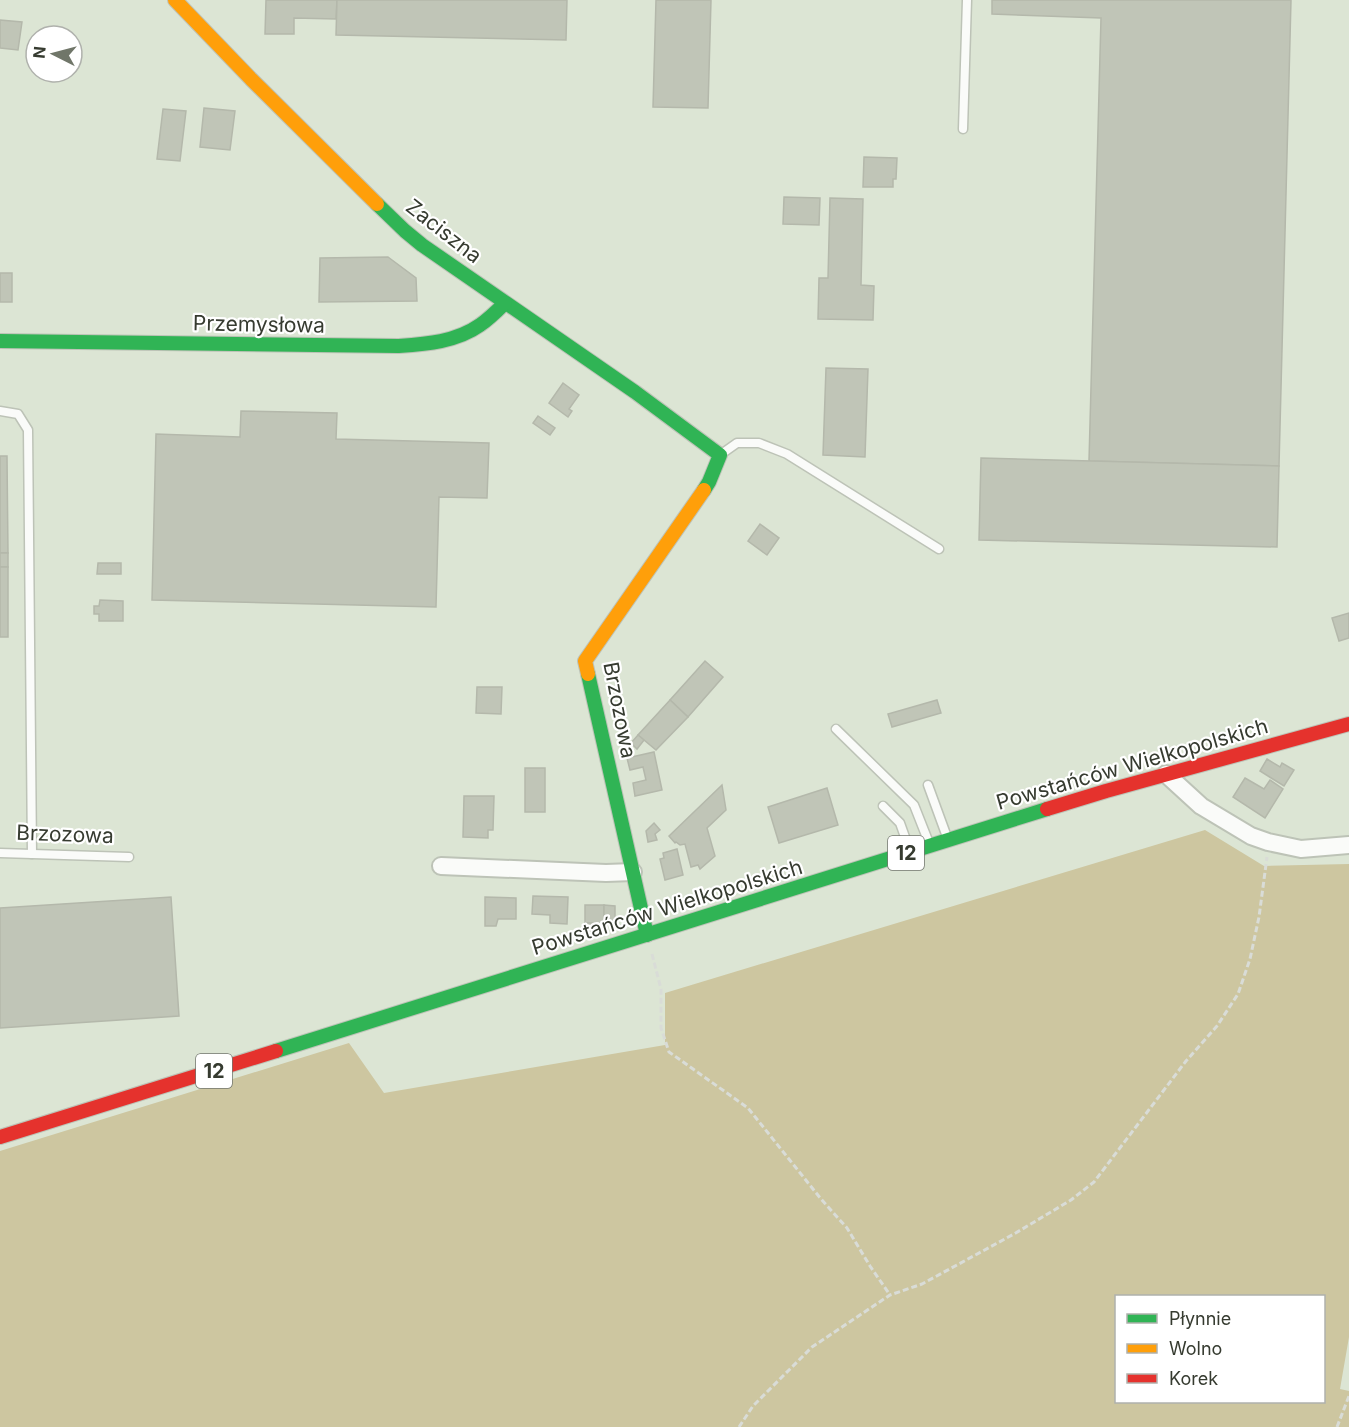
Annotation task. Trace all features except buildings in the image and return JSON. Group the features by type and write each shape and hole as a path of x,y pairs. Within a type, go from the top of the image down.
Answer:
{"street":[{"name":"Zaciszna","path":"175,0 251,79 405,231 635,392 720,455"},
{"name":"Przemysłowa","path":"0,341 398,346 425,344 456,338 478,327 505,303"},
{"name":"Brzozowa","path":"647,935 585,661 709,482 720,455"},
{"name":"Powstańców Wielkopolskich","path":"0,1137 1106,791 1349,724"},
{"path":"1166,774 1201,806 1251,836 1301,849 1349,845"},
{"path":"441,866 606,873 633,872"}],"lane":[{"path":"963,129 967,0"},
{"path":"0,411 18,414 28,430 32,854"},
{"path":"720,455 737,443 759,443 787,454 939,549"},
{"path":"836,729 914,805 930,846"},
{"path":"928,784 948,841"},
{"path":"883,806 900,824 910,852"},
{"name":"Brzozowa","path":"0,853 129,857"}],"path":[{"path":"739,1427 753,1406 812,1347 890,1295 922,1284 1014,1234 1071,1200 1094,1182 1186,1060 1217,1026 1238,993 1251,959 1268,842"},
{"path":"647,935 661,989 661,1028 669,1052 748,1108 814,1191 847,1228 890,1295"},
{"path":"1337,1427 1349,1396"}],"shaded area":[{"path":"1205,830 1264,866 1349,864 1349,1337 1340,1389 1349,1391 1349,1427 0,1427 0,1151 349,1043 384,1093 665,1045 665,993"}],"traffic: fast":[{"path":"377,204 422,245 635,392 720,455 704,490"},
{"path":"0,341 398,346 451,339 471,331 505,303"},
{"path":"588,674 647,935"},
{"path":"276,1051 1047,809"}],"traffic: slow":[{"path":"175,0 377,204"},
{"path":"588,674 585,661 704,490"}],"traffic: jam":[{"path":"1047,809 1349,724"},
{"path":"0,1137 276,1051"}]}
